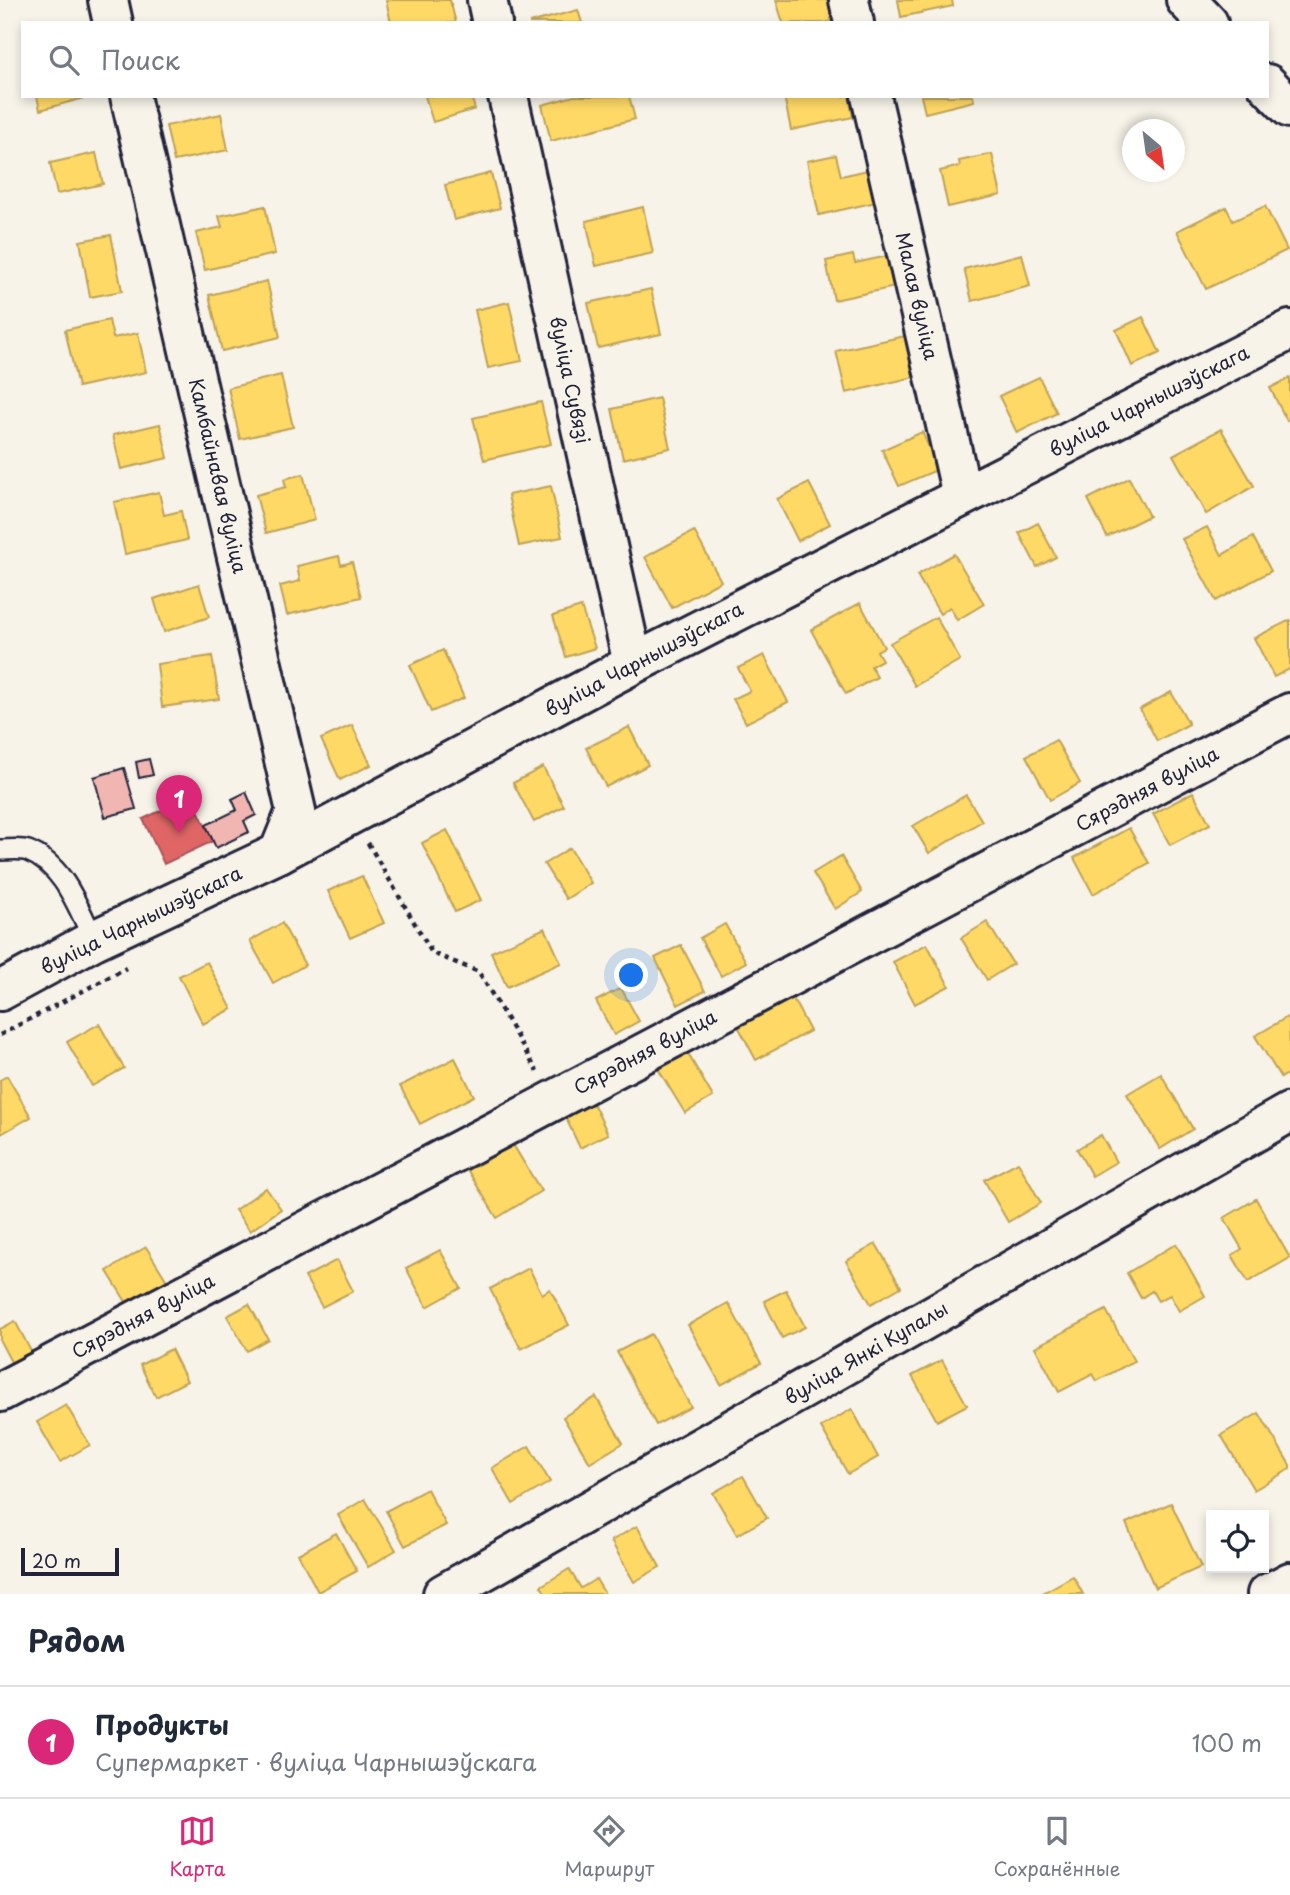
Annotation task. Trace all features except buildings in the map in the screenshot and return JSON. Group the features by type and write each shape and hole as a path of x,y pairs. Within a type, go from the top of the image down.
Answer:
{"street":[{"path":"108,0 113,21"},
{"path":"487,0 492,21"},
{"path":"849,0 854,21"},
{"path":"1186,0 1206,21"},
{"path":"1269,86 1290,108"},
{"name":"Камбайнавая вуліца","path":"130,98 296,811 279,853"},
{"name":"вуліца Сувязі","path":"508,98 633,664"},
{"name":"Малая вуліца","path":"871,98 962,495"},
{"name":"вуліца Чарнышэўскага","path":"0,990 94,940 279,853 633,664 1290,330"},
{"name":"Сярэдняя вуліца","path":"0,1392 1290,713"},
{"name":"вуліца Янкі Купалы","path":"443,1594 1290,1112"},
{"path":"1267,1594 1290,1582"}],"lane":[{"path":"0,850 26,850 53,866 74,898 94,940"}],"path":[{"path":"366,839 432,953 478,972 555,1100"}],"place":[{"name":"Продукты","path":"179,833"}]}
